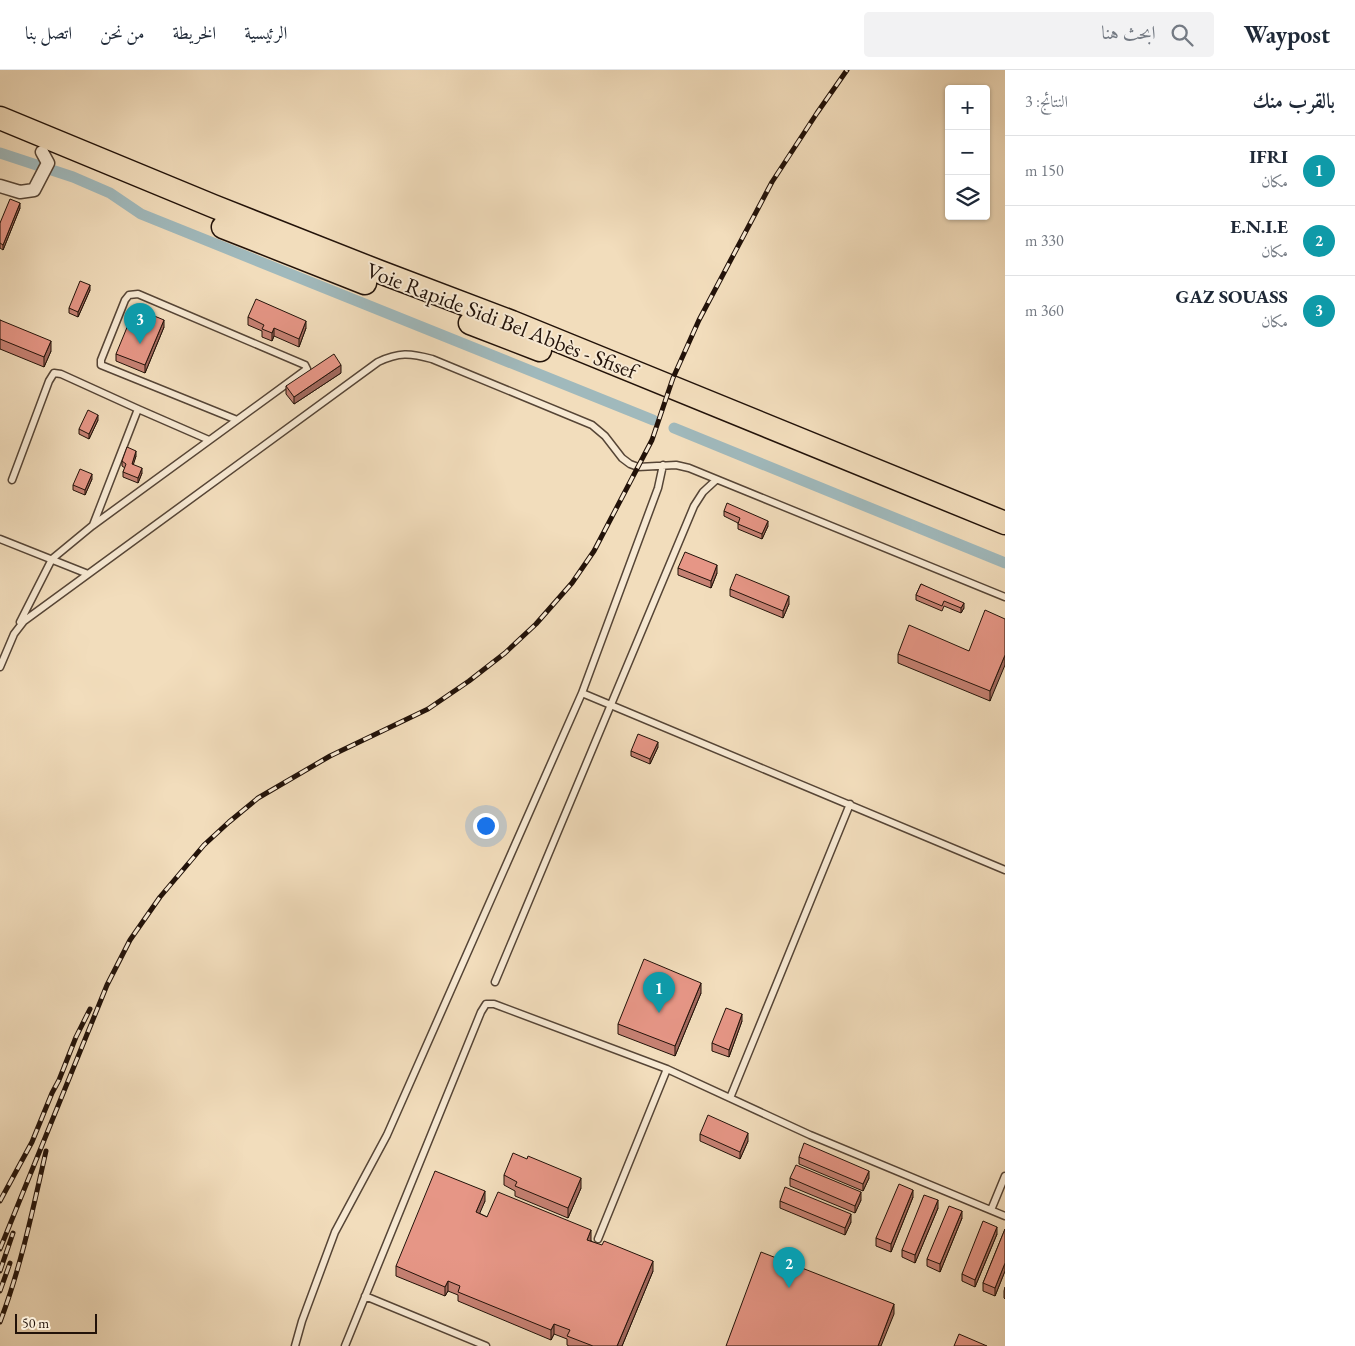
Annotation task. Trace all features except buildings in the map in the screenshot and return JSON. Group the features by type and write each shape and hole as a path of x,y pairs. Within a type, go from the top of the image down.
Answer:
{"highway":[{"name":"Voie Rapide Sidi Bel Abbès - Sfisef","path":"0,118 213,206 512,322 1005,523"},
{"name":"Voie Rapide Sidi Bel Abbès - Sfisef","path":"0,135 45,157 319,266 544,352 1005,540"}],"street":[{"path":"0,186 20,192 34,190 42,178 45,157"}],"lane":[{"path":"0,667 14,634 52,560 92,526 307,369 306,366 138,294 129,295 124,300 101,364 237,420"},
{"path":"14,634 24,621 378,362 402,354 415,354 432,359 592,425 605,436 622,458 630,464 638,467 676,465 689,468 1005,596"},
{"path":"12,480 49,381 54,373 61,374 210,440"},
{"path":"92,526 138,409"},
{"path":"295,1346 335,1232 386,1135 582,693 658,488 663,465"},
{"path":"495,982 694,506 703,492 716,480"},
{"path":"0,539 88,574"},
{"path":"582,693 1005,870"},
{"path":"730,1098 850,804"},
{"path":"345,1346 481,1012 486,1004 494,1004 667,1069 810,1135 1005,1216"},
{"path":"598,1239 667,1069"},
{"path":"991,1210 1005,1176"},
{"path":"365,1296 486,1346"}],"waterway":[{"path":"0,153 73,177 110,193 141,214 653,420"},
{"path":"674,428 1005,563"}],"railway":[{"path":"0,1249 107,985 130,940 160,897 204,845 258,798 330,756 428,709 469,681 505,653 536,624 572,583 594,551 652,440 673,378 699,320 772,182 847,70"},
{"path":"0,1201 32,1142 76,1037 90,1009"},
{"path":"0,1322 20,1259 46,1151"},
{"path":"0,1271 13,1233"},
{"path":"0,1291 10,1263"}],"place":[{"name":"GAZ SOUASS","path":"140,344"},
{"name":"IFRI","path":"659,1013"},
{"name":"E.N.I.E","path":"789,1288"}]}
